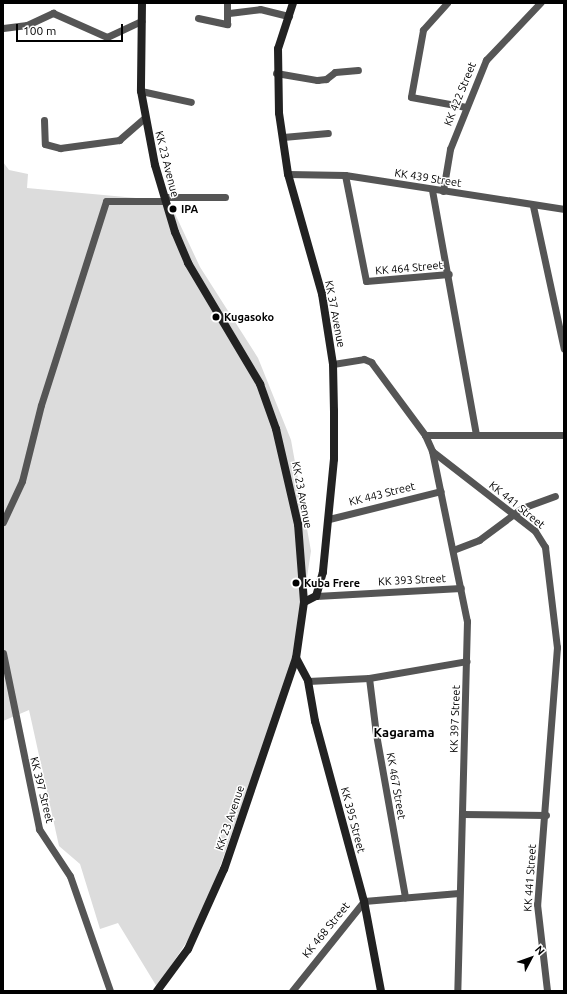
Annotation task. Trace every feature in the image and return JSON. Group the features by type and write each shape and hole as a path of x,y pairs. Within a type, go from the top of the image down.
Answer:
{"main road":[{"name":"KK 23 Avenue","path":"142,3 141,91 144,118 165,199 188,263 260,384 276,429 298,524 304,602 296,658 212,902 188,949 157,991"},
{"name":"KK 37 Avenue","path":"293,3 278,49 276,73 283,137 288,174 322,294 333,364 334,459 329,519 316,596"},
{"path":"304,602 316,596"},
{"name":"KK 395 Street","path":"296,658 308,681 315,721 364,901 381,991"}],"street":[{"path":"198,18 226,25 229,13 227,3"},
{"path":"447,3 424,30 411,98 466,107"},
{"name":"KK 422 Street","path":"443,191 450,149 486,60 540,3"},
{"path":"229,13 260,9 289,16"},
{"path":"3,28 27,25 53,13 107,37 141,21"},
{"path":"276,73 317,80 326,79 335,72 358,70"},
{"path":"141,91 191,102"},
{"path":"44,120 45,144 60,148 119,140 144,118"},
{"path":"283,137 328,133"},
{"name":"KK 439 Street","path":"288,174 345,175 533,206 564,208"},
{"name":"KK 464 Street","path":"345,175 366,281 449,274 476,435"},
{"path":"432,190 449,274"},
{"path":"3,522 22,481 41,405 106,201 225,197"},
{"path":"533,206 564,349"},
{"name":"KK 441 Street","path":"333,364 364,359 371,362 425,435 432,451 534,531 545,547 561,647 537,904 547,991"},
{"path":"425,435 564,435"},
{"name":"KK 397 Street","path":"432,451 467,621 463,814 459,893 457,991"},
{"name":"KK 443 Street","path":"329,519 441,492"},
{"path":"453,550 479,540 527,506 555,496"},
{"name":"KK 393 Street","path":"316,596 460,588"},
{"name":"KK 397 Street","path":"3,653 39,829 70,876 110,991"},
{"path":"308,681 369,678 467,661"},
{"name":"KK 467 Street","path":"369,678 405,897"},
{"path":"463,814 546,815"},
{"name":"KK 468 Street","path":"292,991 364,901 459,893"}],"shaded area":[{"path":"3,162 9,170 28,174 27,188 169,201 200,267 258,358 291,440 311,551 295,656 201,920 157,987 118,923 100,929 80,864 59,846 29,710 3,721"}],"place":[{"name":"IPA","path":"173,209"},
{"name":"Kugasoko","path":"216,317"},
{"name":"Kuba Frere","path":"296,583"}],"district":[{"name":"Kagarama","path":"404,732"}]}
